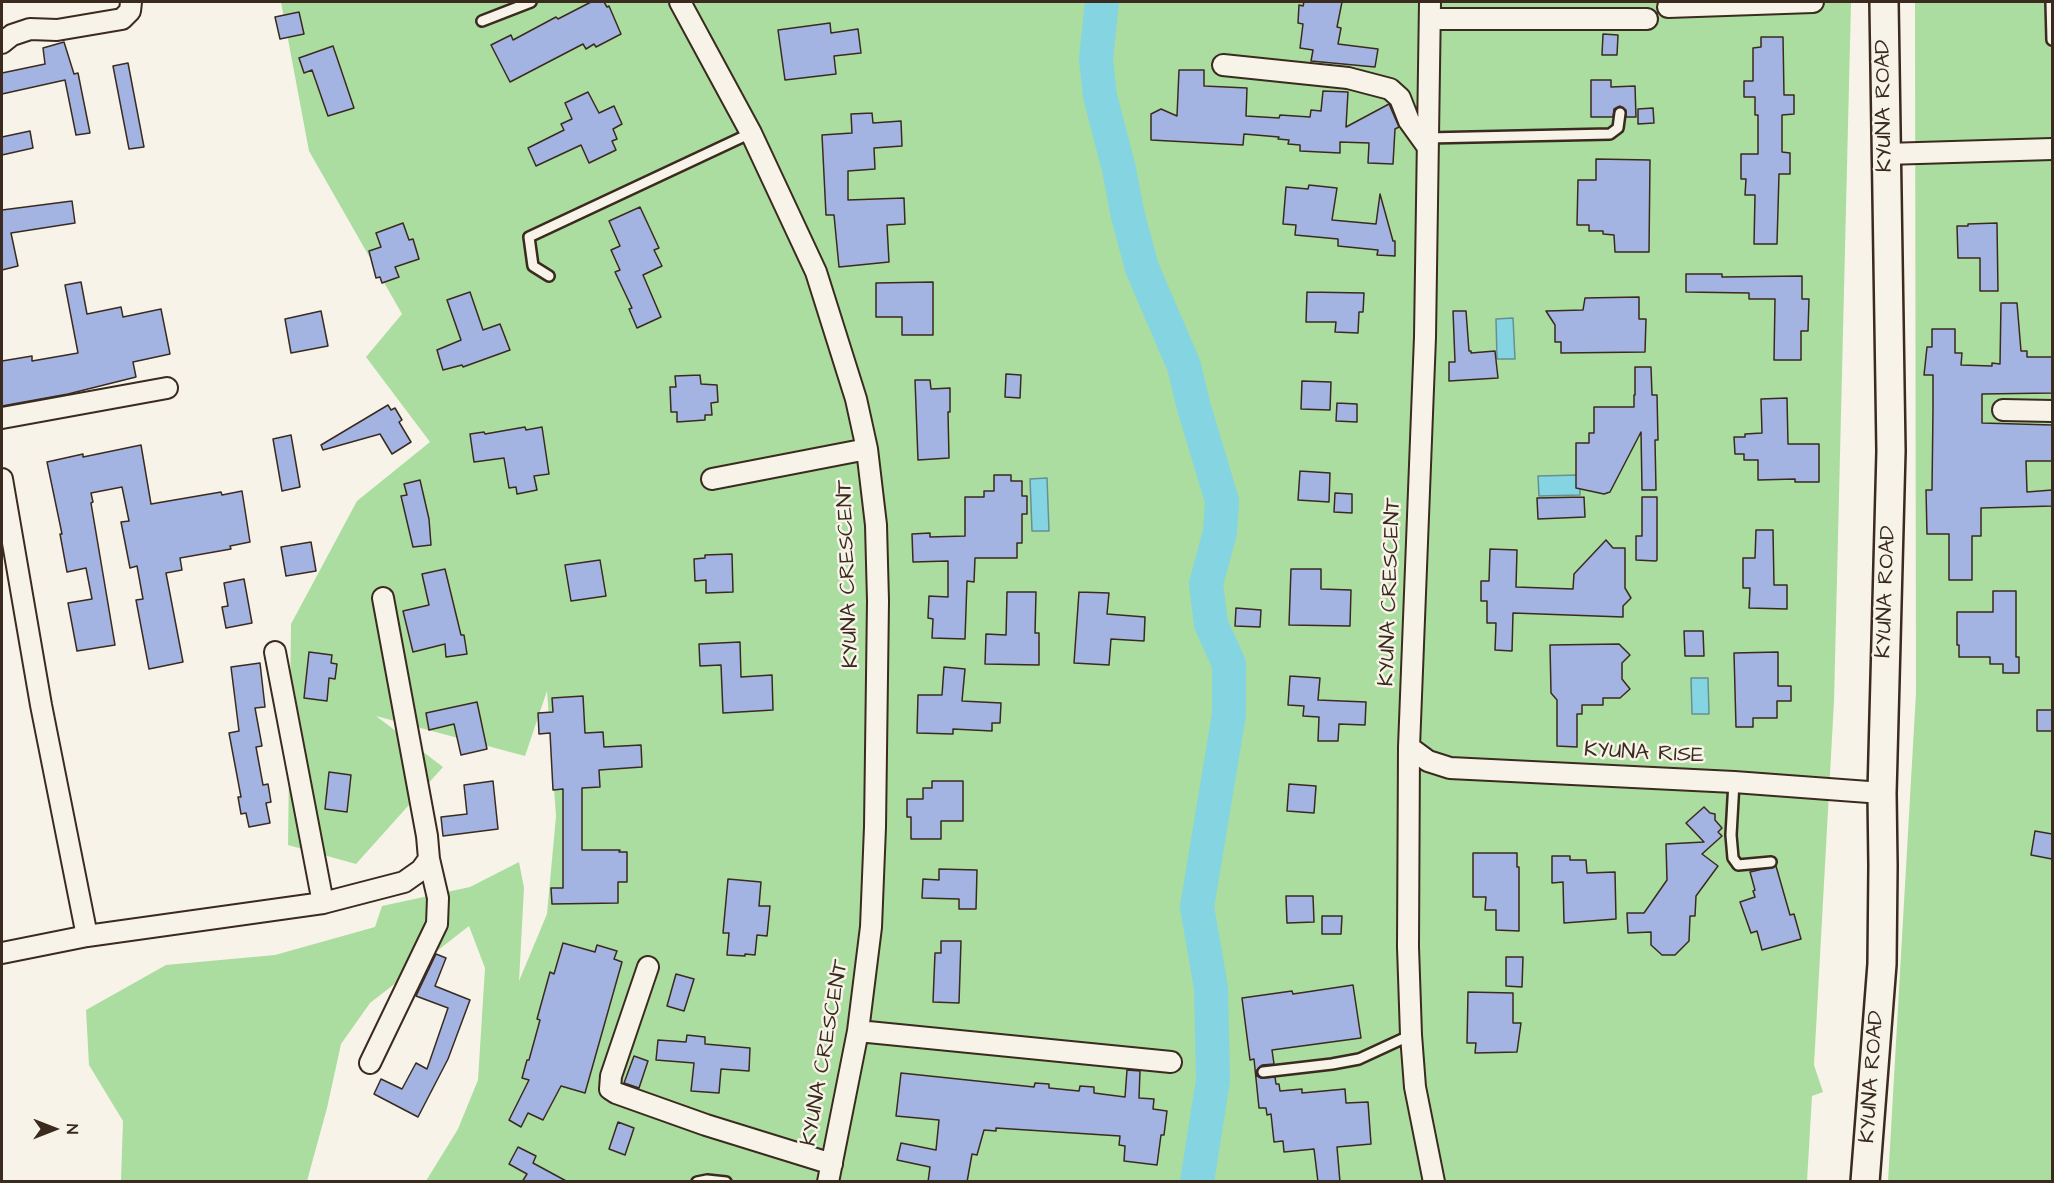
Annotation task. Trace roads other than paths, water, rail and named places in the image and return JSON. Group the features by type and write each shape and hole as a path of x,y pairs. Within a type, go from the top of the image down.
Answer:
{"main road":[{"name":"KYUNA ROAD","path":"1865,1182 1882,964 1882,793 1891,451 1884,2"}],"street":[{"path":"2,43 12,35 30,29 63,30 122,19 130,11 131,2"},
{"name":"KYUNA CRESCENT","path":"680,2 751,133 816,272 856,399 867,449 876,525 878,601 875,827 871,927 858,1031 830,1173"},
{"path":"1668,7 1813,2"},
{"path":"1430,10 1647,19"},
{"name":"KYUNA CRESCENT","path":"1430,10 1425,349 1410,747 1408,947 1415,1087 1434,1182"},
{"path":"1223,65 1348,78 1390,88 1400,98 1408,121 1427,142"},
{"path":"1886,154 2052,149"},
{"path":"2,418 167,388"},
{"path":"2003,410 2052,411"},
{"path":"712,479 867,449"},
{"path":"2,479 41,705 87,936"},
{"path":"370,1064 437,924 438,898 382,598"},
{"path":"275,652 323,903"},
{"name":"KYUNA RISE","path":"1410,747 1428,761 1449,768 1734,782 1882,793"},
{"path":"2,953 87,936 323,903 404,882 421,870 429,859"},
{"path":"648,967 611,1076 610,1089 830,1173"},
{"path":"858,1031 1171,1062"}],"lane":[{"path":"482,21 531,2"},
{"path":"2051,2 2052,40"},
{"path":"1427,142 1610,134 1618,128 1620,113"},
{"path":"549,276 533,266 529,237 751,133"},
{"path":"1734,782 1731,835 1733,858 1737,865 1771,862"},
{"path":"1263,1072 1359,1059 1411,1035"},
{"path":"697,1182 707,1180 726,1182"}],"water":[{"path":"1513,318 1515,359 1497,359 1496,319"},
{"path":"1580,475 1580,495 1539,496 1538,476"},
{"path":"1047,478 1049,531 1032,531 1030,479"},
{"path":"1691,678 1708,678 1709,714 1692,714"}],"waterway":[{"path":"1102,2 1096,59 1100,96 1119,169 1127,212 1142,268 1184,366 1222,501 1220,532 1206,584 1211,624 1229,664 1229,714 1197,907 1211,988 1213,1080 1197,1182"}]}
